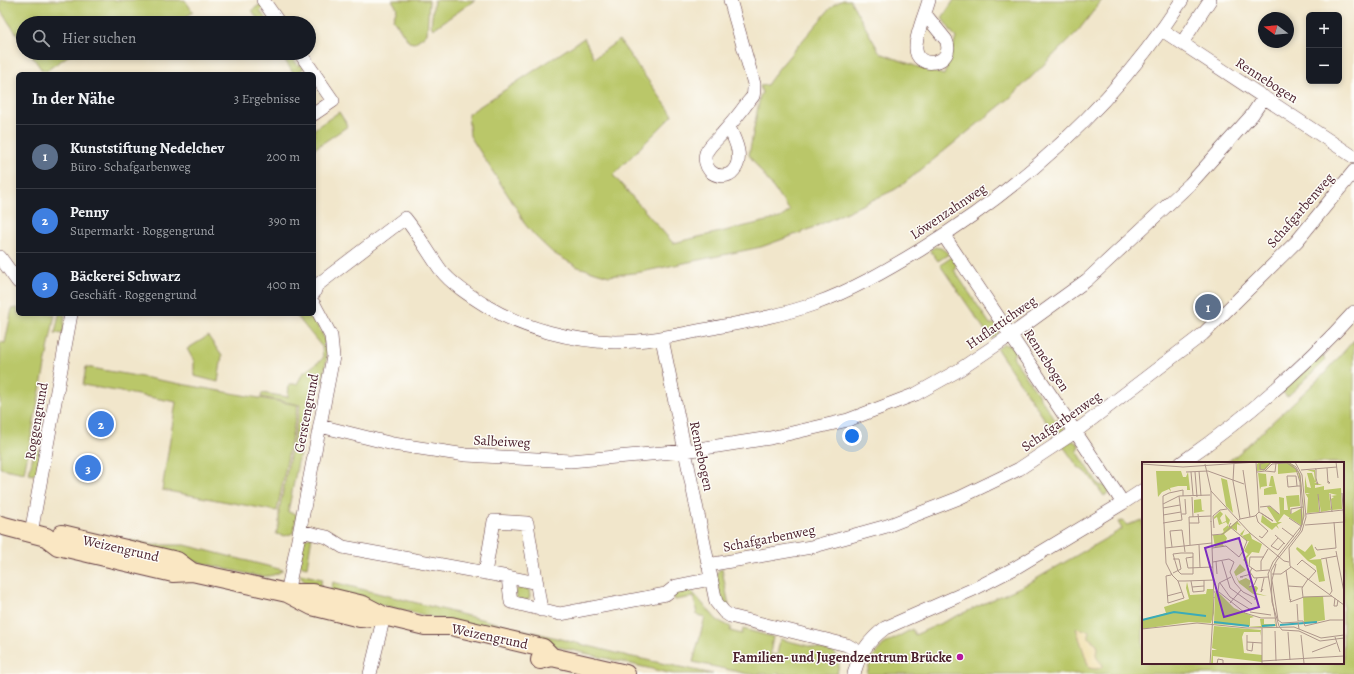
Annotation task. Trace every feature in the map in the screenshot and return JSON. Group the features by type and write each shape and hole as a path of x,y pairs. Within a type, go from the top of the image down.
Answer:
{"main road":[{"name":"Weizengrund","path":"0,525 39,535 58,546 173,573 192,572 286,593 312,606 360,618 384,616 425,626 449,638 540,660 552,657 626,674"}],"street":[{"path":"263,0 274,16"},
{"path":"729,127 753,96 754,84 730,0"},
{"path":"925,14 929,0"},
{"name":"Löwenzahnweg","path":"316,286 405,218 442,271 464,291 490,308 531,327 570,338 615,342 662,338 784,313 816,303 882,272 944,236 998,198 1062,143 1109,95 1150,46 1182,0"},
{"path":"1182,43 1210,0"},
{"name":"Rennebogen","path":"1162,30 1354,157"},
{"path":"305,60 313,72"},
{"path":"316,76 333,101 316,113"},
{"name":"Huflattichweg","path":"685,451 770,438 848,420 916,394 959,370 1088,280 1184,189 1252,115 1264,97"},
{"name":"Schafgarbenweg","path":"708,565 811,547 887,526 959,498 1019,469 1075,432 1203,334 1297,241 1354,171"},
{"name":"Rennebogen","path":"944,236 1123,503"},
{"path":"0,257 16,279"},
{"name":"Gerstengrund","path":"286,593 300,531 333,357 331,336 316,308"},
{"path":"1182,462 1210,443 1266,398 1321,346 1354,312"},
{"name":"Roggengrund","path":"39,535 71,316"},
{"name":"Rennebogen","path":"662,338 716,602 724,612 730,616 847,646 861,653"},
{"name":"Salbeiweg","path":"320,426 393,444 466,455 570,461 685,451"},
{"path":"854,674 861,653 874,636 885,628 974,589 1015,568 1142,491"},
{"path":"485,573 494,521 527,523 540,610"},
{"path":"300,531 327,537 343,547 508,577 537,584"},
{"path":"508,577 511,602 560,614 666,594 676,586 711,579"},
{"path":"370,674 384,616"}],"green space":[{"path":"0,0 185,0 193,12 188,16 16,16 16,33 0,10"},
{"path":"392,0 429,0 427,34 414,43 409,42 393,19 397,8"},
{"path":"434,0 475,0 433,29 431,25"},
{"path":"843,0 850,0 880,53 944,75 956,38 942,18 954,0 1102,0 1078,31 1011,97 902,185 808,230 761,247 641,272 609,276 578,267 553,253 524,223 520,214 470,136 468,114 584,38 594,58 619,40 673,115 613,175 673,243 780,218 790,211 749,155 760,96 762,93 760,86 767,85 779,68 833,5"},
{"path":"261,4 264,8 260,11 264,16 256,16 252,10"},
{"path":"35,60 62,60 46,71 41,69"},
{"path":"285,60 294,60 298,66 301,64 304,68 299,72 293,72"},
{"path":"339,112 348,126 316,148 316,128"},
{"path":"935,247 941,248 949,254 938,261 930,250"},
{"path":"952,257 956,265 954,270 990,324 997,324 999,326 998,334 991,339 940,265"},
{"path":"16,308 16,316 55,316 24,473 0,468 0,342 5,343 12,309"},
{"path":"59,316 65,316 63,334 55,333"},
{"path":"297,316 310,316 322,333 328,348 323,383 314,382 288,512 297,514 293,533 285,536 276,534 279,523 279,511 300,405 261,397 262,393 288,397 289,384 297,384 303,373 323,358 322,347"},
{"path":"208,336 222,356 218,382 194,376 194,361 187,349"},
{"path":"1354,340 1354,674 867,674 871,659 883,645 912,629 915,635 1029,583 1122,529 1118,522 1122,521 1127,525 1142,520 1142,664 1344,664 1344,462 1227,462 1238,454 1324,374"},
{"path":"1004,344 1012,346 1015,351 1013,357 1055,420 1063,420 1064,430 1056,436 997,349"},
{"path":"1322,353 1325,361 1287,397 1281,390"},
{"path":"86,367 298,405 277,511 162,490 176,402 83,385"},
{"path":"1072,440 1079,445 1077,451 1099,485 1106,486 1111,491 1104,496 1089,475 1078,467 1063,446"},
{"path":"34,449 41,450 37,472 33,475 29,474"},
{"path":"312,536 307,567 299,565 303,542 305,539"},
{"path":"130,540 154,545 185,545 283,570 270,576 257,576 129,546"},
{"path":"722,569 729,608 721,597 717,584 716,575 719,570"},
{"path":"300,574 322,579 319,590 307,584"},
{"path":"333,582 628,656 713,674 673,674 330,593"},
{"path":"523,586 529,590 530,596 528,600 517,599 517,589"},
{"path":"688,587 717,620 731,627 730,631 742,634 743,629 773,637 770,654 777,655 780,639 833,652 840,659 837,674 748,674 693,662 705,617 697,615 694,597 675,600 673,596 675,590"}],"sand":[{"path":"1076,628 1089,631 1089,638 1097,644 1097,658 1103,665 1101,668 1089,668"}],"place":[{"name":"Kunststiftung Nedelchev","path":"1208,307"},
{"name":"Penny","path":"101,424"},
{"name":"Bäckerei Schwarz","path":"88,468"},
{"name":"Familien- und Jugendzentrum Brücke","path":"960,657"}]}
